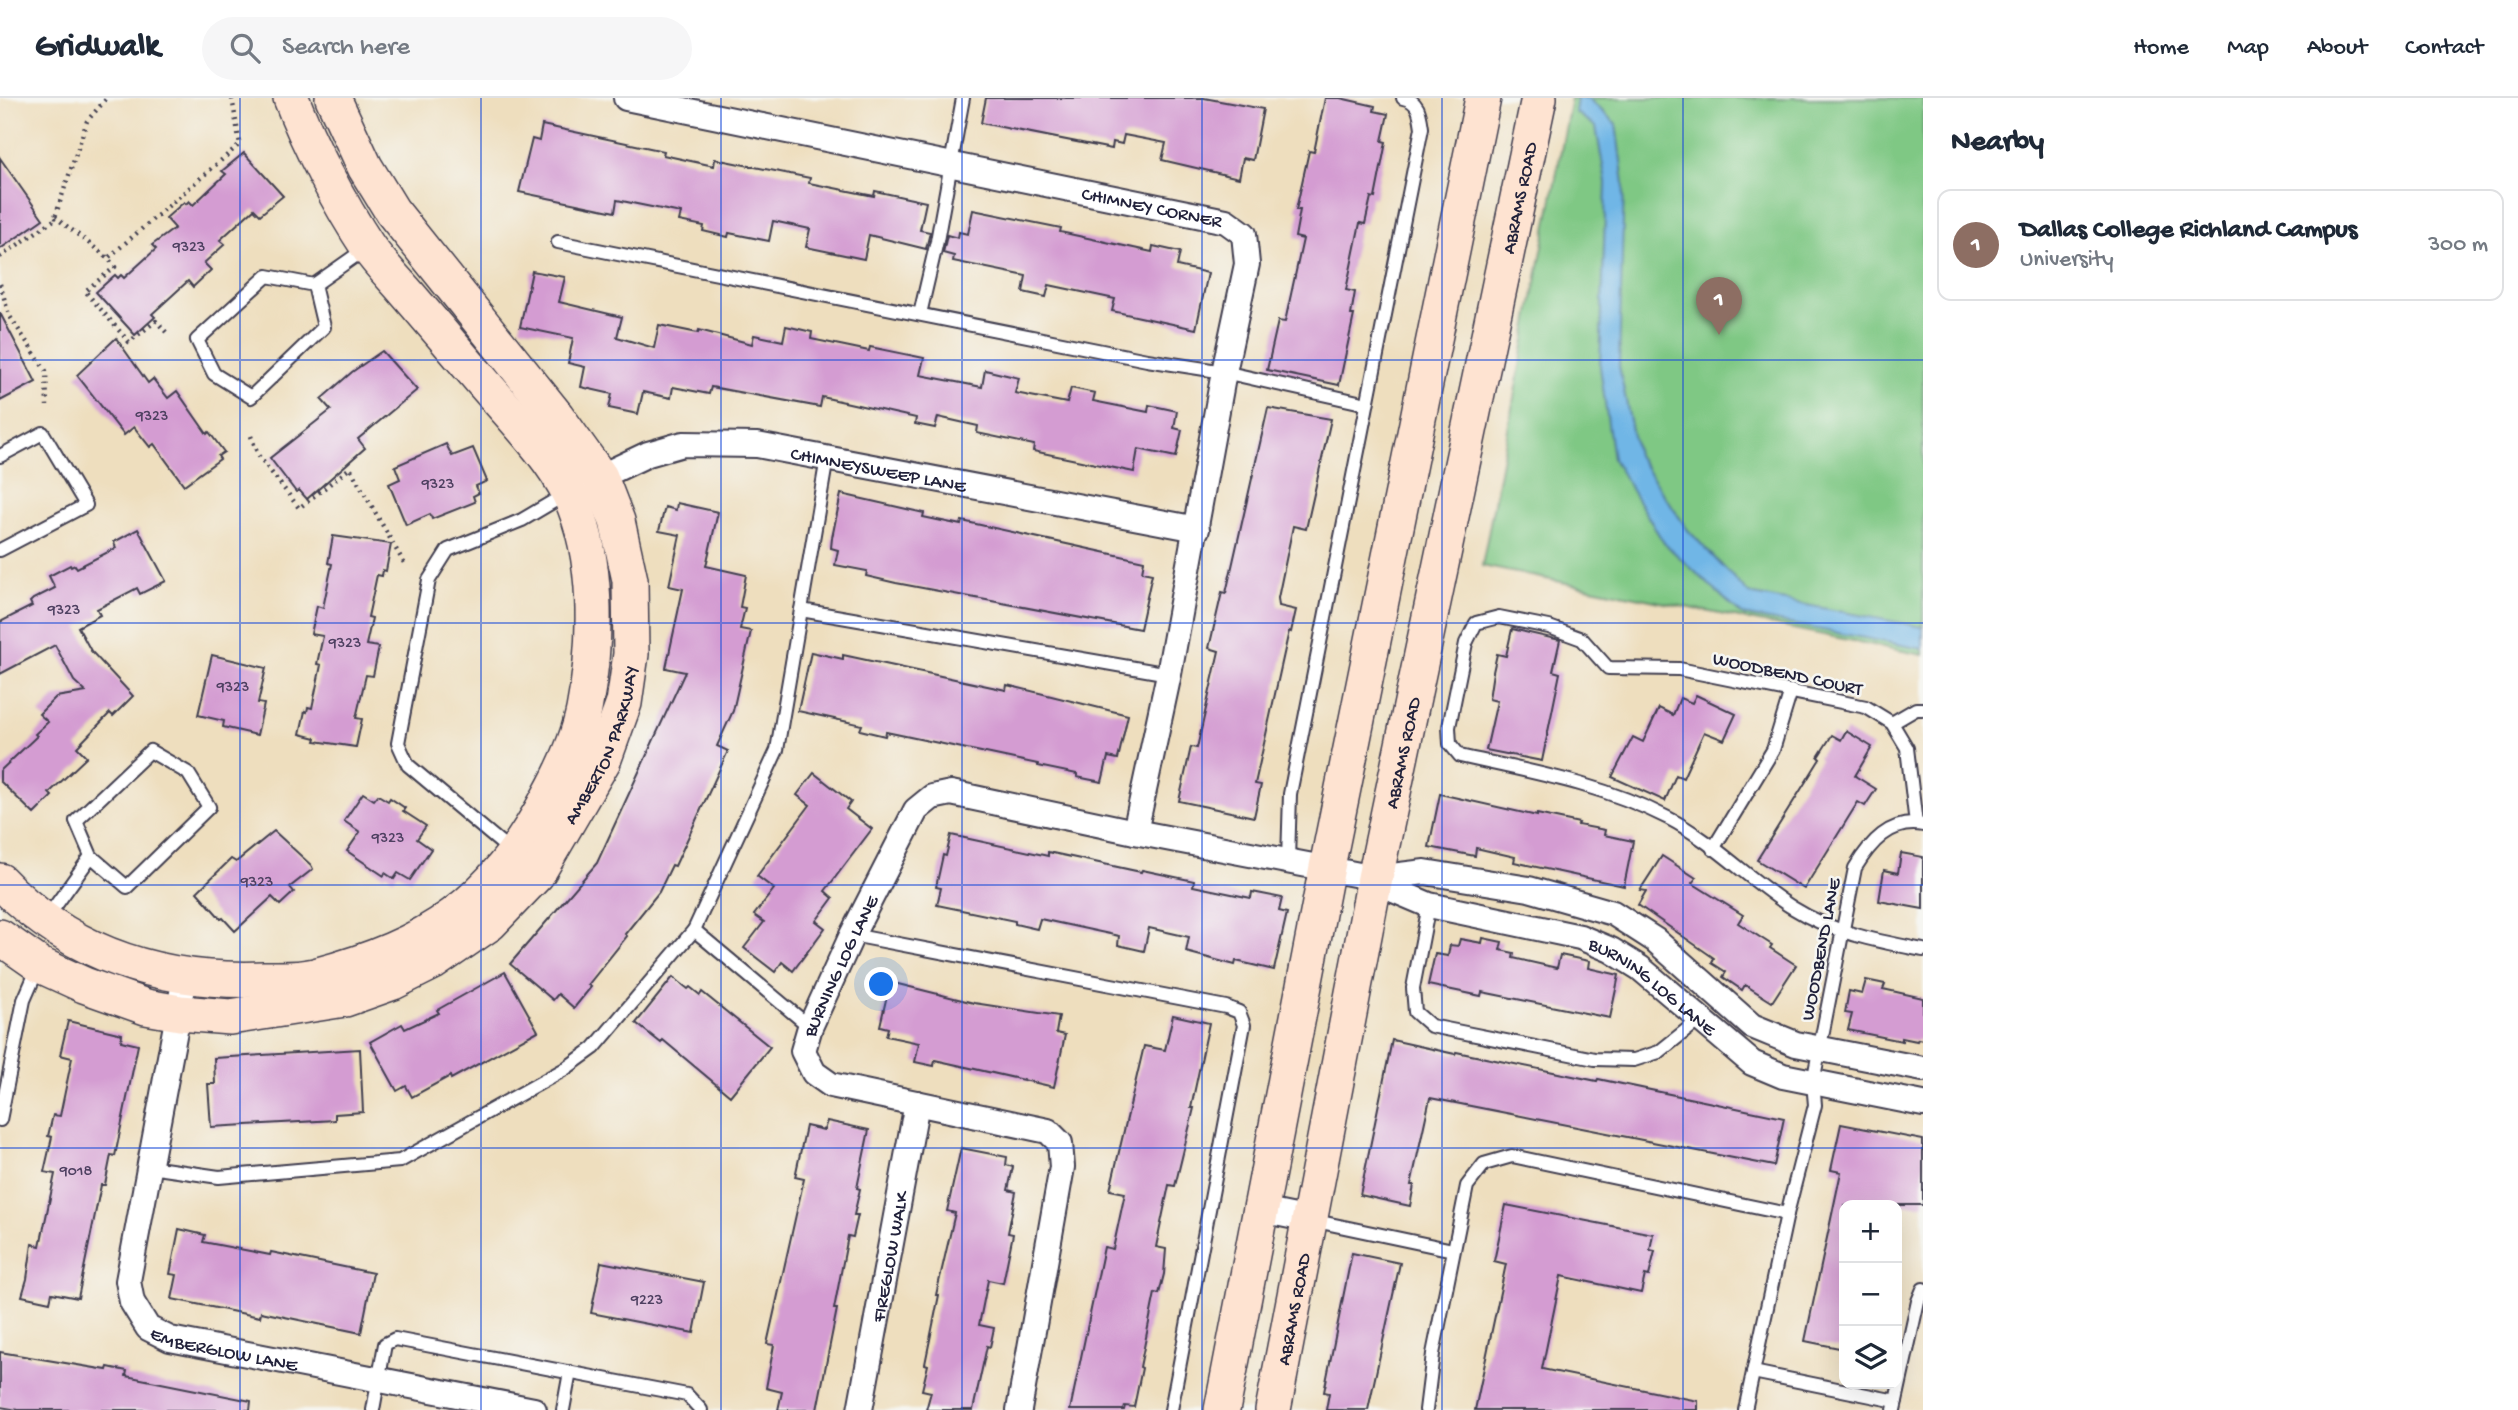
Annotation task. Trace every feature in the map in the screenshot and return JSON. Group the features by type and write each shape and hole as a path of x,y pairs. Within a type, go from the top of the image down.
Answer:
{"street":[{"name":"AMBERTON PARKWAY","path":"0,937 40,965 84,985 146,1007 230,1017 345,999 393,982 433,962 490,923 537,874 603,761 624,703 631,654 630,580 617,521 600,477 557,418 392,211 365,167 334,98"},
{"name":"CHIMNEY CORNER","path":"626,98 1226,221 1244,234 1247,264 1224,372 1169,674 1135,832"},
{"path":"1222,1410 1327,867 1483,98"},
{"name":"ABRAMS ROAD","path":"1273,1410 1375,878 1539,98"},
{"path":"1523,167 1550,98"},
{"name":"AMBERTON PARKWAY","path":"0,881 18,901 46,920 107,955 144,969 186,977 241,980 309,978 367,961 406,945 456,915 485,889 514,854 535,823 565,768 584,712 591,660 593,587 583,528 569,492 540,450 368,247 335,191 296,99"},
{"name":"CHIMNEYSWEEP LANE","path":"569,492 648,454 683,444 757,445 1197,529"},
{"name":"BURNING LOG LANE","path":"1019,1410 1062,1167 1060,1143 1048,1131 831,1085 814,1073 803,1051 810,1027 852,935 916,810 932,797 951,793 1135,832 1327,867 1375,878 1396,891 1429,905 1580,937 1611,950 1640,968 1752,1063 1783,1076 1923,1104"},
{"name":"BURNING LOG LANE","path":"1375,878 1425,872 1530,890 1613,913 1655,940 1752,1027 1796,1044 1923,1069"},
{"name":"EMBERGLOW LANE","path":"186,977 128,1281 132,1303 148,1328 170,1339 534,1410"},
{"name":"FIREGLOW WALK","path":"860,1410 917,1102"},
{"path":"1261,1210 1310,1220"}],"lane":[{"path":"920,314 937,241 963,98"},
{"path":"1288,860 1290,794 1422,128 1420,110 1409,99 1403,98"},
{"path":"558,242 1147,360 1224,372 1367,404"},
{"path":"314,285 324,327 251,397 214,374 197,340 267,276 314,285 368,247"},
{"path":"0,456 43,433 86,505 0,550"},
{"path":"150,1167 219,1177 400,1161 565,1069 594,1048 694,930 777,750 827,458"},
{"path":"514,854 408,765 398,743 429,580 448,550 522,520 569,492"},
{"path":"801,610 1169,674"},
{"name":"WOODBEND COURT","path":"1713,849 1671,820 1623,796 1572,780 1460,756 1450,744 1448,727 1466,643 1476,622 1499,617 1549,627 1582,639 1608,668 1679,669 1866,707 1892,723"},
{"path":"1791,691 1773,750 1713,849 1793,908 1841,932 1923,950"},
{"path":"1919,825 1907,748 1892,723 1916,709 1923,709"},
{"path":"149,751 188,773 209,807 127,887 91,856 76,821 149,751"},
{"name":"WOODBEND LANE","path":"1745,1410 1787,1214 1815,1105 1813,1082 1855,868 1868,846 1888,829 1919,825"},
{"path":"46,920 91,856"},
{"path":"1429,905 1413,988 1415,1012 1431,1026 1595,1059 1634,1060 1658,1052 1699,1020"},
{"path":"694,930 810,1027"},
{"path":"852,935 1226,1007 1239,1012 1244,1025 1171,1410"},
{"path":"0,1120 24,1000 40,965"},
{"path":"1426,1410 1467,1186 1484,1164 1512,1156 1787,1214"},
{"path":"1310,1220 1453,1251"},
{"path":"1753,1372 1895,1406 1921,1298"},
{"path":"373,1410 385,1344 395,1339 687,1395 701,1410"},
{"path":"563,1410 570,1372"}],"path":[{"path":"0,257 54,220 87,121 107,98"},
{"path":"108,258 240,144 232,98"},
{"path":"55,216 108,258 115,267 85,291 129,342 156,321 166,332"},
{"path":"0,285 9,315 46,372 47,405"},
{"path":"251,436 258,455 299,508 350,468 404,563"}],"green space":[{"path":"1571,98 1923,98 1923,655 1482,566"}],"water":[{"path":"1577,98 1588,98 1616,124 1624,183 1619,366 1637,455 1688,530 1749,594 1923,627 1923,649 1742,615 1664,543 1613,459 1600,367 1606,183 1596,127 1575,112"}],"building":[{"path":"986,98 1204,98 1263,109 1253,160 1243,158 1239,178 1162,160 1166,143 1124,135 1122,144 1113,142 1112,149 981,123"},
{"path":"1325,98 1340,98 1375,106 1374,111 1388,114 1382,141 1386,142 1375,198 1371,197 1365,224 1360,223 1346,290 1355,292 1351,315 1354,315 1339,385 1267,370 1278,321 1285,322 1303,239 1295,237 1300,210 1296,210 1309,151 1314,152"},
{"path":"542,125 664,151 663,155 714,166 715,159 810,178 809,183 874,196 875,191 926,202 920,230 930,232 926,249 869,235 864,259 806,247 810,229 773,221 769,241 729,233 728,237 703,231 704,226 679,221 681,213 617,200 615,212 519,192 532,139 539,141"},
{"path":"244,153 283,196 260,215 254,209 220,240 225,244 204,263 211,270 193,287 188,281 152,314 155,317 135,335 96,292 115,275 124,278 156,249 152,245 175,228 166,218 184,202 186,204 189,201 193,205 226,174 222,171"},
{"path":"0,158 43,219 0,249"},
{"path":"973,210 1061,228 1060,232 1152,252 1153,246 1180,252 1177,266 1208,273 1196,329 1112,311 1115,299 1049,285 1046,297 1023,292 1026,276 953,261 954,256 943,253 947,235 958,238 959,232 968,234"},
{"path":"532,271 565,277 559,302 622,317 617,337 654,348 659,325 698,333 699,330 752,344 754,335 783,341 786,326 812,332 811,339 869,351 870,347 924,358 920,375 982,387 985,370 1019,378 1015,393 1067,403 1071,388 1095,393 1093,401 1148,412 1149,405 1177,411 1174,428 1182,430 1176,457 1138,449 1134,472 1033,451 1034,445 977,433 978,426 938,417 935,428 915,424 916,418 822,397 820,407 711,387 709,394 673,387 671,398 643,392 638,414 609,408 612,394 581,387 585,367 568,363 573,338 520,327"},
{"path":"0,313 36,382 0,401"},
{"path":"116,338 148,383 153,379 168,398 177,391 207,434 209,432 224,452 218,456 220,459 184,485 154,444 150,447 134,427 124,435 77,375"},
{"path":"382,351 417,390 358,439 365,448 307,499 299,490 296,492 270,458 331,410 321,399"},
{"path":"1268,408 1331,419 1306,529 1293,526 1278,598 1279,606 1296,610 1255,784 1261,785 1254,817 1179,801 1191,747 1197,748 1219,651 1209,648 1222,592 1226,593"},
{"path":"446,444 452,456 473,448 487,481 476,486 479,493 473,496 475,502 432,519 430,514 406,525 389,484 400,479 395,466"},
{"path":"841,494 924,513 923,517 961,525 962,521 1144,561 1142,572 1152,574 1140,629 896,583 866,576 867,571 835,565 838,550 831,548"},
{"path":"677,503 718,512 706,566 746,575 740,607 745,608 740,629 751,631 733,711 717,746 728,751 675,866 672,865 659,892 625,934 627,936 588,985 591,987 574,1008 558,994 553,1000 510,964 597,863 685,672 666,668 683,589 669,586 680,535 659,531 665,507 676,510"},
{"path":"138,529 166,581 140,594 137,588 97,609 100,615 78,627 91,651 133,696 113,716 110,713 77,747 87,757 49,793 52,796 34,814 0,781 0,771 48,722 39,714 56,697 86,692 74,681 55,645 0,674 0,622 32,606 30,602 33,599 55,588 49,576 70,565 77,568 116,548 114,542"},
{"path":"333,536 391,544 386,571 383,570 382,576 377,575 368,617 372,618 366,645 379,647 373,676 366,675 356,718 362,719 356,747 315,741 316,738 300,734 305,711 307,712 308,707 312,708 321,665 317,664 323,636 311,634 317,606 323,608 332,564 328,563"},
{"path":"1512,629 1560,640 1553,671 1560,673 1542,761 1486,750 1497,701 1489,699 1493,672 1497,654 1506,656"},
{"path":"811,652 843,659 843,655 1006,690 1007,685 1128,715 1118,759 1108,757 1102,782 1038,764 886,732 885,736 860,730 862,725 798,711"},
{"path":"212,655 266,668 258,703 264,704 257,735 223,727 224,721 198,715"},
{"path":"1696,695 1736,714 1724,740 1704,732 1683,778 1676,775 1665,801 1612,777 1633,737 1643,742 1659,708 1673,715 1680,698 1692,703"},
{"path":"1846,731 1872,747 1855,776 1876,789 1865,806 1858,802 1804,889 1757,860 1832,735 1841,740"},
{"path":"814,773 851,802 846,809 872,829 825,891 833,898 816,921 825,928 793,971 782,962 775,972 744,948 764,922 754,915 774,889 757,876 810,805 797,795"},
{"path":"363,793 374,800 378,795 388,801 390,798 405,808 403,811 426,826 417,839 431,849 410,880 398,873 394,879 385,873 384,876 347,851 360,832 344,821"},
{"path":"1440,794 1579,823 1578,825 1605,830 1604,835 1633,841 1624,886 1514,862 1515,857 1476,848 1475,856 1429,847"},
{"path":"274,831 313,869 290,887 294,892 280,905 272,897 235,931 197,892 231,859 236,862"},
{"path":"951,835 1048,856 1048,852 1141,872 1142,870 1194,881 1193,886 1251,898 1252,892 1282,898 1279,911 1287,913 1274,970 1236,961 1235,965 1186,952 1189,937 1149,928 1144,951 1118,945 1119,936 1040,919 1037,929 1015,924 1015,921 937,905 941,888 936,887 943,855 946,856"},
{"path":"1901,853 1923,857 1923,909 1879,901 1884,870 1898,873"},
{"path":"1662,856 1696,878 1692,883 1743,915 1738,923 1772,945 1770,948 1796,965 1772,1002 1745,985 1742,990 1723,977 1726,972 1712,963 1714,958 1638,905 1646,891 1640,890"},
{"path":"1483,938 1502,942 1500,950 1514,953 1513,958 1557,968 1560,955 1589,961 1588,968 1619,975 1610,1018 1482,992 1481,996 1428,985 1435,954 1448,956 1450,945 1458,946 1460,939 1482,943"},
{"path":"505,972 538,1031 451,1079 450,1076 412,1097 406,1086 397,1091 370,1042 402,1024 405,1029 439,1013 437,1010"},
{"path":"673,977 688,989 690,987 700,995 702,992 770,1047 730,1096 663,1040 661,1043 636,1023"},
{"path":"1866,980 1885,984 1883,989 1923,998 1923,1040 1902,1038 1902,1041 1848,1030 1852,1014 1845,1013 1849,991 1862,994"},
{"path":"890,982 974,1003 1059,1016 1056,1033 1065,1035 1054,1087 935,1060 934,1066 915,1062 919,1043 886,1036 888,1028 880,1026"},
{"path":"1173,1015 1209,1023 1191,1108 1194,1108 1175,1186 1169,1185 1156,1247 1166,1249 1164,1274 1159,1294 1155,1293 1134,1407 1125,1406 1124,1410 1070,1410 1104,1247 1113,1249 1125,1193 1110,1190 1144,1046 1165,1050"},
{"path":"68,1021 122,1034 121,1041 138,1045 115,1156 111,1155 105,1185 101,1185 78,1298 52,1293 50,1302 22,1296 32,1244 40,1246 55,1174 44,1172 52,1137 48,1136 53,1115 60,1116 72,1058 60,1055"},
{"path":"1392,1040 1784,1118 1774,1166 1430,1098 1411,1185 1414,1185 1410,1206 1360,1195"},
{"path":"360,1049 363,1112 335,1114 335,1120 211,1127 208,1084 215,1084 214,1058"},
{"path":"827,1121 869,1130 857,1188 860,1189 854,1215 858,1215 853,1237 848,1236 817,1410 778,1410 782,1392 766,1388 774,1345 767,1344 804,1179 795,1177 806,1126 824,1130"},
{"path":"1841,1124 1923,1140 1923,1205 1902,1205 1902,1200 1839,1200 1839,1348 1805,1341 1841,1172 1831,1170"},
{"path":"961,1148 1007,1157 1006,1165 1013,1167 1008,1190 1016,1192 1008,1233 1013,1234 1003,1283 988,1280 979,1325 994,1328 990,1347 987,1346 973,1410 926,1410 931,1392 922,1390 928,1365 925,1364 939,1295 936,1295 955,1213 947,1211"},
{"path":"1506,1205 1653,1234 1650,1250 1655,1251 1649,1276 1645,1275 1641,1293 1561,1276 1542,1369 1698,1401 1698,1410 1475,1410 1506,1264 1494,1261"},
{"path":"179,1229 205,1235 203,1242 270,1255 271,1252 373,1273 361,1333 261,1312 260,1317 172,1299 177,1275 170,1274"},
{"path":"1352,1253 1400,1263 1368,1410 1326,1410 1329,1393 1324,1392"},
{"path":"601,1262 704,1282 694,1333 591,1313"},
{"path":"0,1352 127,1371 126,1376 251,1401 250,1410 18,1410 0,1407"}],"place":[{"name":"Dallas College Richland Campus","path":"1719,335"}]}
